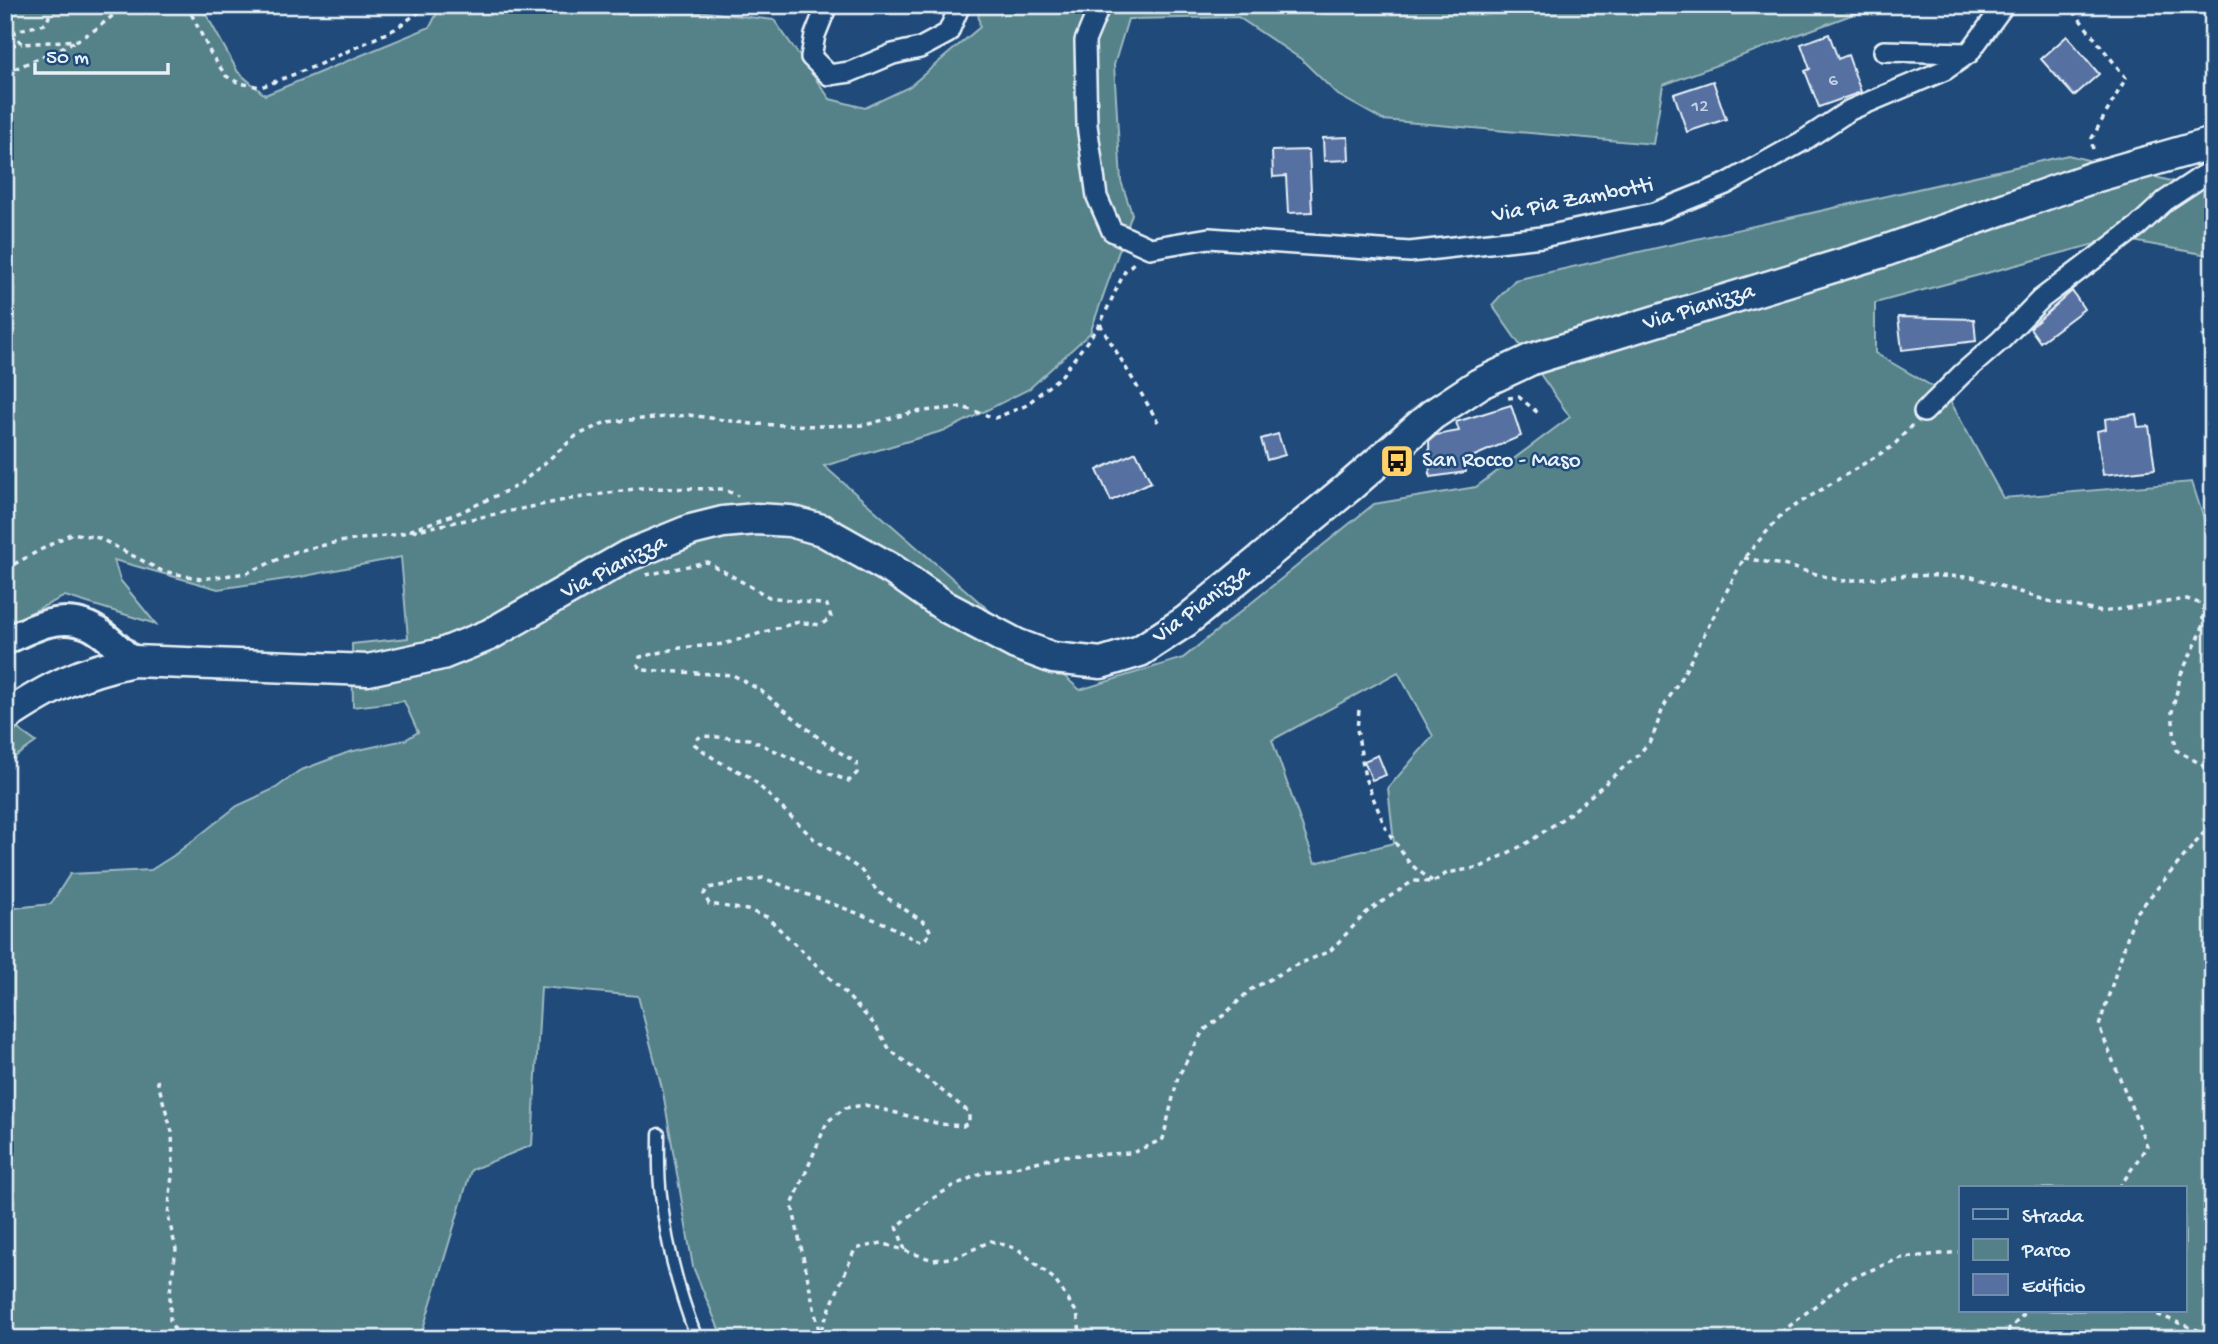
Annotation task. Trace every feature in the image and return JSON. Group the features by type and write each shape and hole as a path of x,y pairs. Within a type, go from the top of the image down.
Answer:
{"main road":[{"name":"Via Pianizza","path":"5,717 66,680 133,661 368,670 442,654 489,635 627,556 691,530 723,522 756,519 790,521 821,530 893,570 946,607 1016,644 1053,658 1101,663 1140,651 1186,621 1349,488 1432,415 1479,384 1532,359 1879,253 2094,177 2213,143"}],"street":[{"path":"827,5 815,35 811,57 829,75 850,72 929,43 948,33 960,5"},
{"path":"1100,5 1085,41 1087,125 1097,197 1112,231 1150,248"},
{"name":"Via Pia Zambotti","path":"1150,248 1209,238 1410,252 1542,237 1654,213 1726,184 1803,141 1850,110 1945,71 1969,53 2004,5"},
{"path":"1884,51 1969,53"},
{"path":"1924,412 2041,299 2138,226 2165,201 2213,169"},
{"path":"5,641 33,628 62,620 90,627 133,661"}],"lane":[{"path":"659,1134 660,1194 670,1253 697,1339"}],"path":[{"path":"22,44 15,31 41,26 48,21 47,5"},
{"path":"5,71 38,60 78,40 105,23 126,5"},
{"path":"187,5 211,54 226,76 239,83 261,87 318,65 395,29 419,12 422,5"},
{"path":"2066,5 2126,78 2092,138 2094,177"},
{"path":"11,45 78,40"},
{"path":"400,534 461,512 519,485 576,436 606,422 689,415 751,424 865,425 914,412 962,407 995,418 1025,406 1062,374 1100,324 1125,271 1150,248"},
{"path":"1100,324 1158,422"},
{"path":"905,1250 897,1227 927,1202 984,1172 1059,1156 1132,1153 1163,1139 1178,1077 1203,1031 1250,990 1294,966 1330,951 1367,912 1413,881 1433,882 1447,873 1481,867 1529,842 1572,812 1638,755 1652,739 1663,708 1744,558 1783,513 1893,446 1924,412"},
{"path":"5,569 72,533 99,538 162,571 201,579 247,573 297,551 338,542 400,534 565,500 640,488 723,489 746,500"},
{"path":"1744,558 1842,581 1908,575 1972,577 2048,601 2102,612 2187,599 2204,605 2202,631 2182,674 2172,712 2176,750 2213,771"},
{"path":"642,576 706,562 769,597 827,604 831,617 821,625 798,622 724,644 680,648 640,657 638,664 642,670 733,675 760,690 825,743 857,763 857,773 849,781 749,739 702,736 695,744 716,760 750,777 814,839 860,869 878,892 927,924 931,933 923,941 913,939 887,924 763,878 708,888 704,894 709,904 768,917 875,1024 890,1050 969,1112 969,1122 962,1126 940,1124 865,1105 845,1108 827,1122 792,1205 819,1331"},
{"path":"1359,710 1357,729 1364,778 1386,829 1410,864 1433,882"},
{"path":"2120,1186 2147,1146 2098,1026 2134,916 2213,822"},
{"path":"157,1080 172,1132 173,1165 169,1216 176,1250 170,1292 170,1322 181,1339"},
{"path":"817,1339 855,1249 883,1243 933,1260 957,1257 991,1241 1018,1249 1054,1279 1077,1312 1081,1339"},
{"path":"1773,1339 1850,1279 1901,1258 1959,1252"},
{"path":"2000,1339 2026,1312"},
{"path":"2151,1312 2213,1336"}],"green space":[{"path":"5,5 201,5 238,72 265,95 430,27 441,5 616,5 618,14 706,12 774,20 830,99 865,108 909,87 980,27 977,5 1878,5 1663,85 1653,144 1383,120 1338,95 1301,59 1238,17 1128,19 1114,65 1121,181 1132,214 1090,333 1029,389 949,429 824,466 1080,690 1183,658 1374,504 1476,487 1570,417 1492,305 1515,280 2068,155 2183,184 2213,182 2213,256 2117,238 1875,303 1875,353 1947,395 2003,498 2192,482 2213,547 2213,1339 723,1339 693,1267 663,1092 638,996 541,987 532,1145 471,1170 420,1339 5,1339 5,909 51,904 70,874 151,870 237,806 276,788 299,771 349,752 405,740 418,732 404,701 353,707 352,644 408,638 401,557 300,577 218,589 114,560 120,580 156,624 65,596 5,625","holes":["1398,672 1433,736 1388,788 1394,843 1315,863 1272,740"]},
{"path":"2202,336 2213,336 2213,371"},
{"path":"5,720 36,742 5,764"}],"building":[{"path":"1829,34 1838,59 1848,55 1861,92 1819,107 1805,71 1810,69 1801,44"},
{"path":"2067,36 2099,74 2074,96 2041,59"},
{"path":"1713,81 1726,119 1687,132 1674,94"},
{"path":"1348,137 1349,160 1324,161 1323,138"},
{"path":"1309,150 1312,212 1288,213 1286,176 1273,177 1272,151"},
{"path":"2072,291 2084,309 2040,342 2030,328"},
{"path":"1898,317 1974,319 1976,341 1902,350"},
{"path":"1511,405 1521,436 1465,460 1466,472 1430,477 1429,441 1436,435 1459,431 1456,422"},
{"path":"2136,414 2138,427 2149,426 2155,469 2103,475 2097,431 2106,429 2105,419"},
{"path":"1278,434 1285,455 1267,460 1261,439"},
{"path":"1136,452 1151,482 1111,501 1097,470"},
{"path":"1378,755 1386,775 1372,780 1364,761"}],"place":[{"name":"San Rocco - Maso","path":"1397,461"}]}
